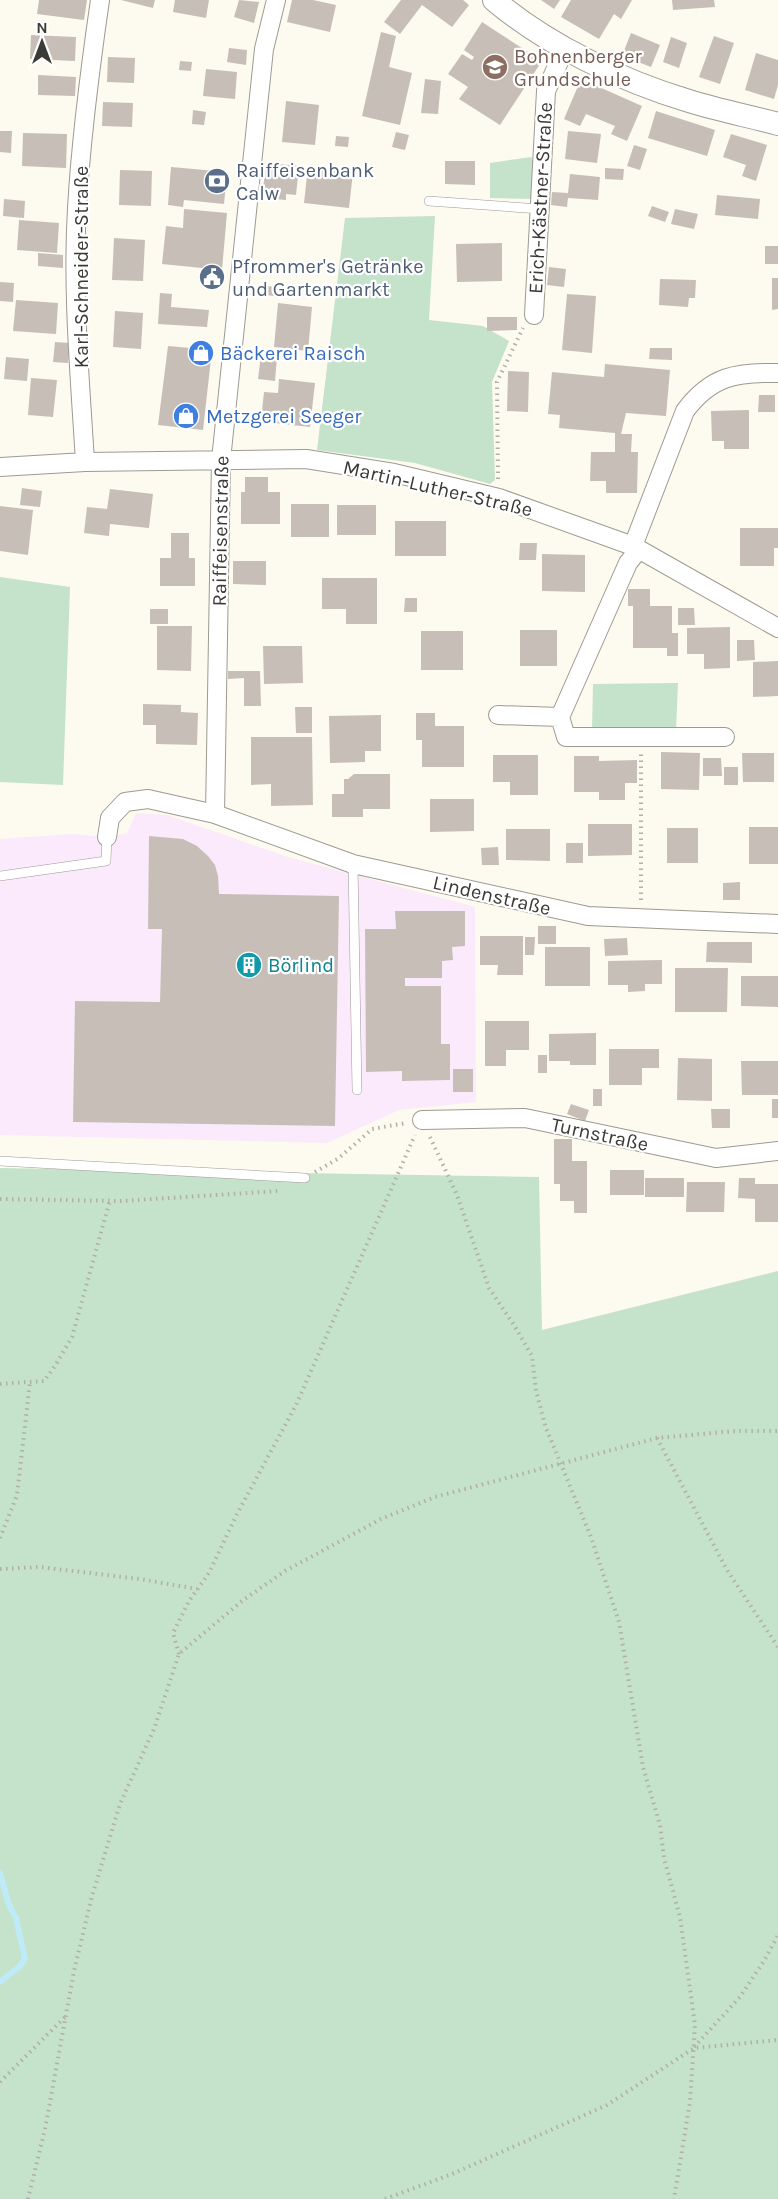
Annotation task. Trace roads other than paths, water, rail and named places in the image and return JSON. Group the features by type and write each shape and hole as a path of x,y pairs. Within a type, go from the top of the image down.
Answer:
{"street":[{"name":"Karl-Schneider-Straße","path":"85,462 77,313 77,210 87,88 100,0"},
{"name":"Raiffeisenstraße","path":"215,814 221,460 264,49 276,0"},
{"path":"494,0 508,12 565,48 637,84 689,102 778,124"},
{"name":"Erich-Kästner-Straße","path":"534,315 546,91 565,48"},
{"path":"725,737 642,739 566,737 560,717 636,547 685,411 697,394 722,379 752,373 778,374"},
{"name":"Martin-Luther-Straße","path":"0,467 85,462 306,459 394,473 499,498 636,547 778,628"},
{"path":"498,715 560,717"},
{"name":"Lindenstraße","path":"106,837 110,818 125,802 148,799 215,814 353,864 588,916 778,924"},
{"name":"Turnstraße","path":"422,1120 525,1118 716,1158 778,1151"}],"lane":[{"path":"429,201 540,208"},
{"path":"0,876 106,861 106,837"},
{"path":"353,864 357,1090"},
{"path":"0,1161 305,1178"}],"waterway":[{"path":"0,1873 9,1905 16,1918 25,1959 0,1982"}],"place":[{"name":"Bohnenberger Grundschule","path":"495,67"},
{"name":"Raiffeisenbank Calw","path":"217,181"},
{"name":"Pfrommer's Getränke und Gartenmarkt","path":"212,277"},
{"name":"Bäckerei Raisch","path":"201,353"},
{"name":"Metzgerei Seeger","path":"186,416"},
{"name":"Börlind","path":"249,965"}]}
